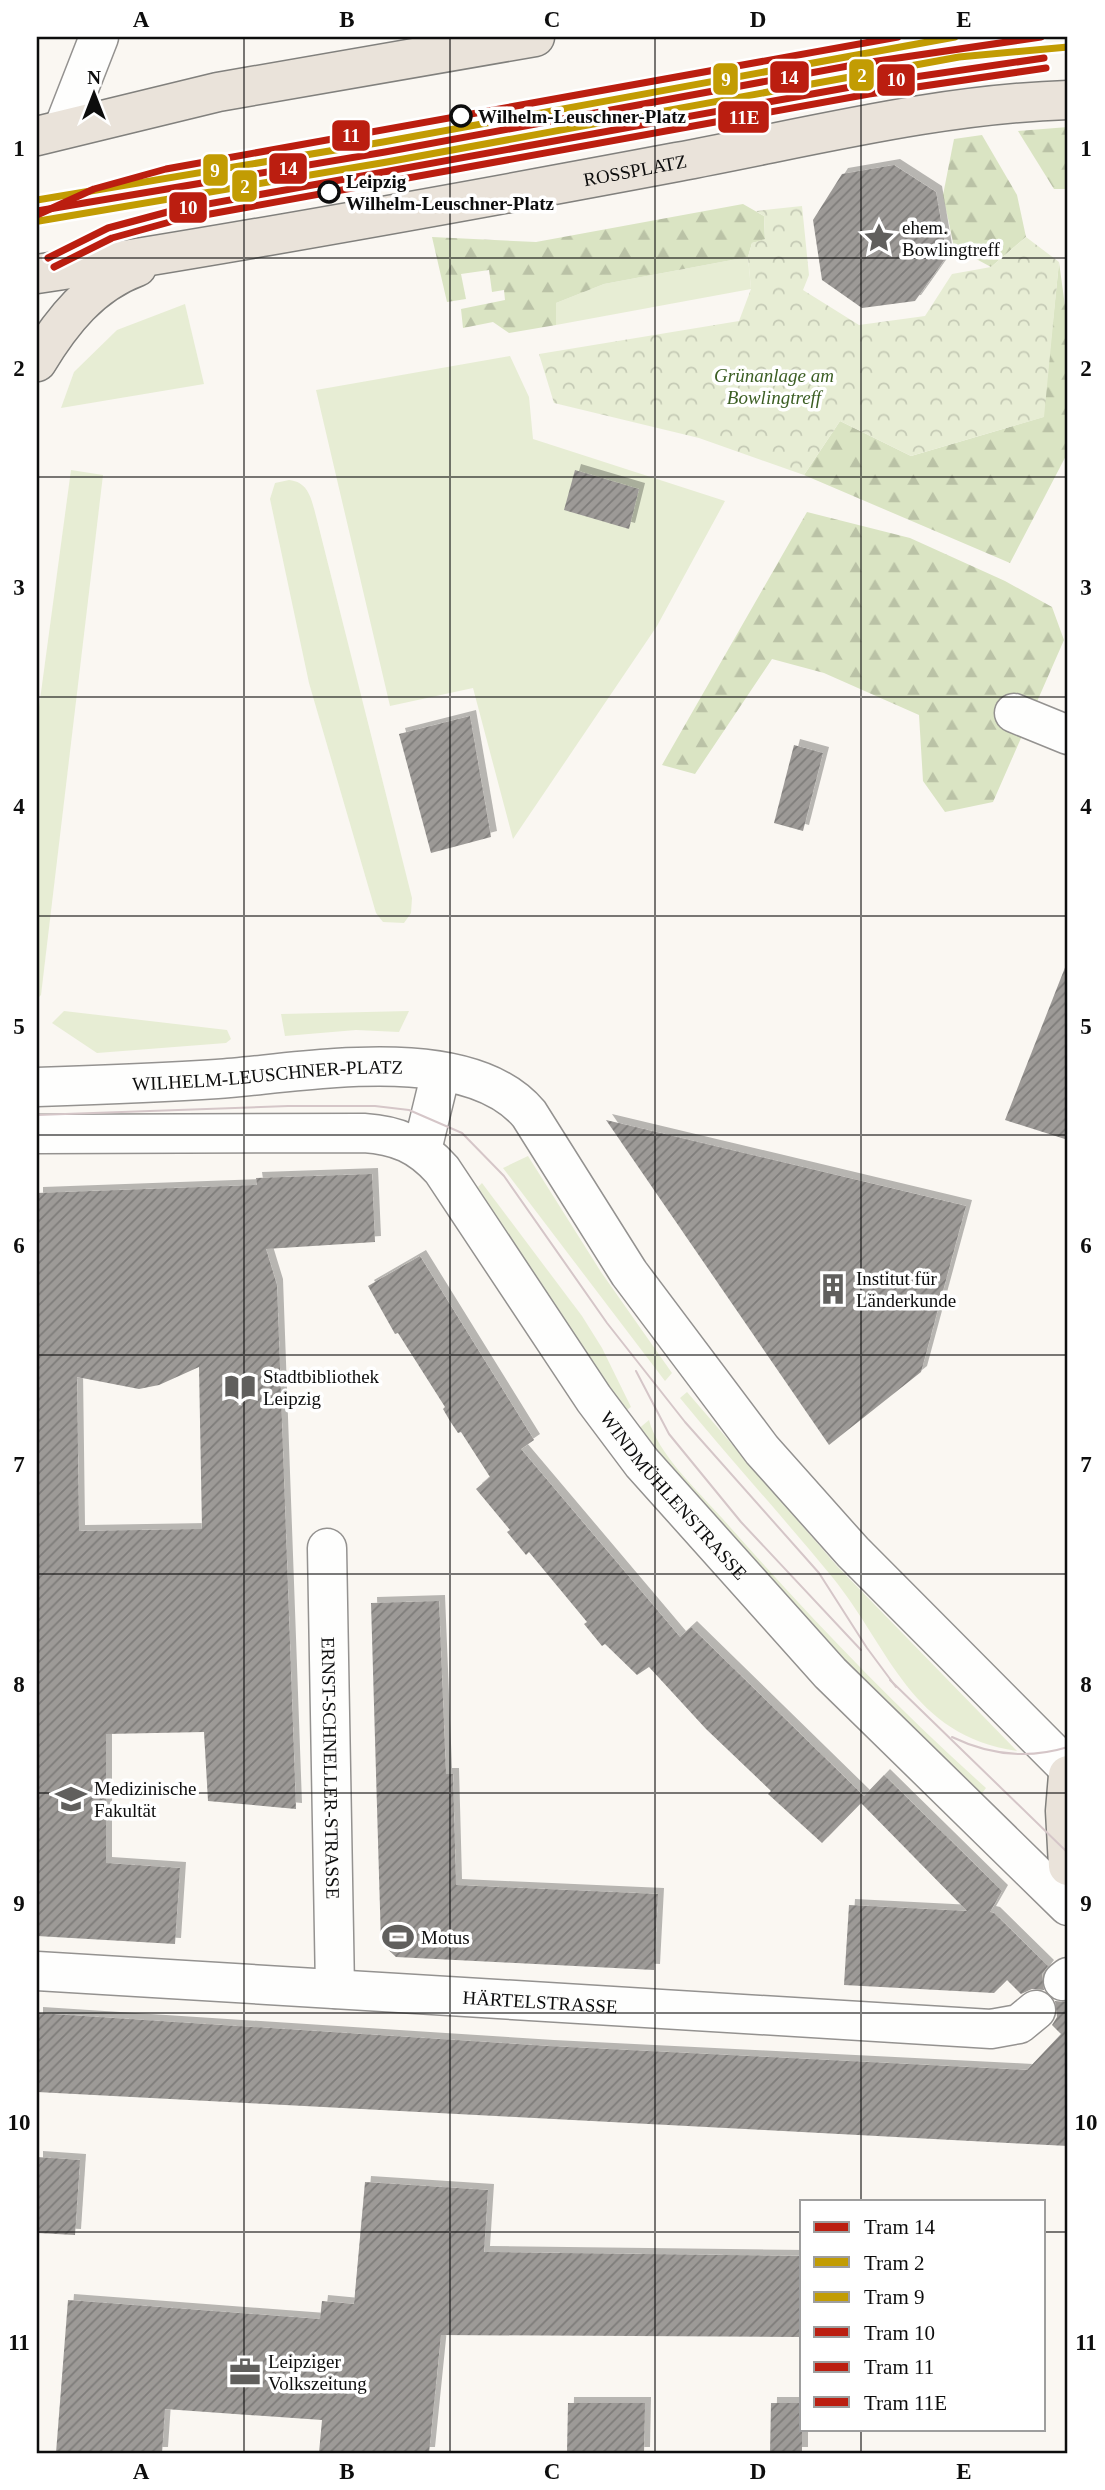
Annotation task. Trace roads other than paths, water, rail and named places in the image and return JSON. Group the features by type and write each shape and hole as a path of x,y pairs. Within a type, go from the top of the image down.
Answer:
{"main road":[{"path":"45,138 218,92 536,37"},
{"name":"ROSSPLATZ","path":"37,274 193,250 949,111 1029,101 1068,100"},
{"path":"37,362 55,332 97,288 133,268 193,250"},
{"path":"1068,1775 1065,1811 1068,1856"}],"street":[{"path":"45,138 99,37"},
{"path":"1013,713 1068,734"},
{"name":"WILHELM-LEUSCHNER-PLATZ","path":"37,1087 152,1083 356,1069 441,1072 507,1093 529,1114 629,1273 762,1450 853,1552 1068,1768"},
{"path":"422,1150 441,1072"},
{"name":"WINDMÜHLENSTRASSE","path":"37,1134 380,1134 407,1141 422,1150 442,1170 594,1399 642,1463 830,1673 1068,1906"},
{"name":"ERNST-SCHNELLER-STRASSE","path":"327,1548 335,1989"},
{"path":"984,1823 1009,1839 1068,1856"},
{"name":"HÄRTELSTRASSE","path":"37,1971 992,2029 1019,2024 1036,2010"}],"tram line":[{"name":"11","path":"37,215 94,189 166,169 898,37"},
{"name":"9","path":"37,200 383,142 955,37"},
{"name":"14","path":"37,211 385,152 864,63 1041,37"},
{"name":"2","path":"39,221 387,162 959,57 1068,47"},
{"name":"10","path":"48,258 108,228 175,210 867,84 1044,58"},
{"name":"11E","path":"54,267 112,238 177,220 869,94 1046,68"},
{"path":"37,1115 288,1106 375,1106 409,1110 462,1133 504,1176 607,1323 685,1422 819,1573 867,1648 896,1687"},
{"path":"636,1371 669,1434 741,1522 861,1650"},
{"path":"890,1680 1068,1853"},
{"path":"952,1737 980,1748 1009,1753 1039,1753 1068,1747"}],"place":[{"name":"Wilhelm-Leuschner-Platz","path":"461,116"},
{"name":"Leipzig Wilhelm-Leuschner-Platz","path":"329,192"},
{"name":"ehem. Bowlingtreff","path":"879,238"},
{"name":"Institut für Länderkunde","path":"833,1289"},
{"name":"Stadtbibliothek Leipzig","path":"240,1387"},
{"name":"Medizinische Fakultät","path":"71,1799"},
{"name":"Motus","path":"398,1937"},
{"name":"Leipziger Volkszeitung","path":"245,2372"}],"park label":[{"name":"Grünanlage am Bowlingtreff","path":"774,386"}]}
